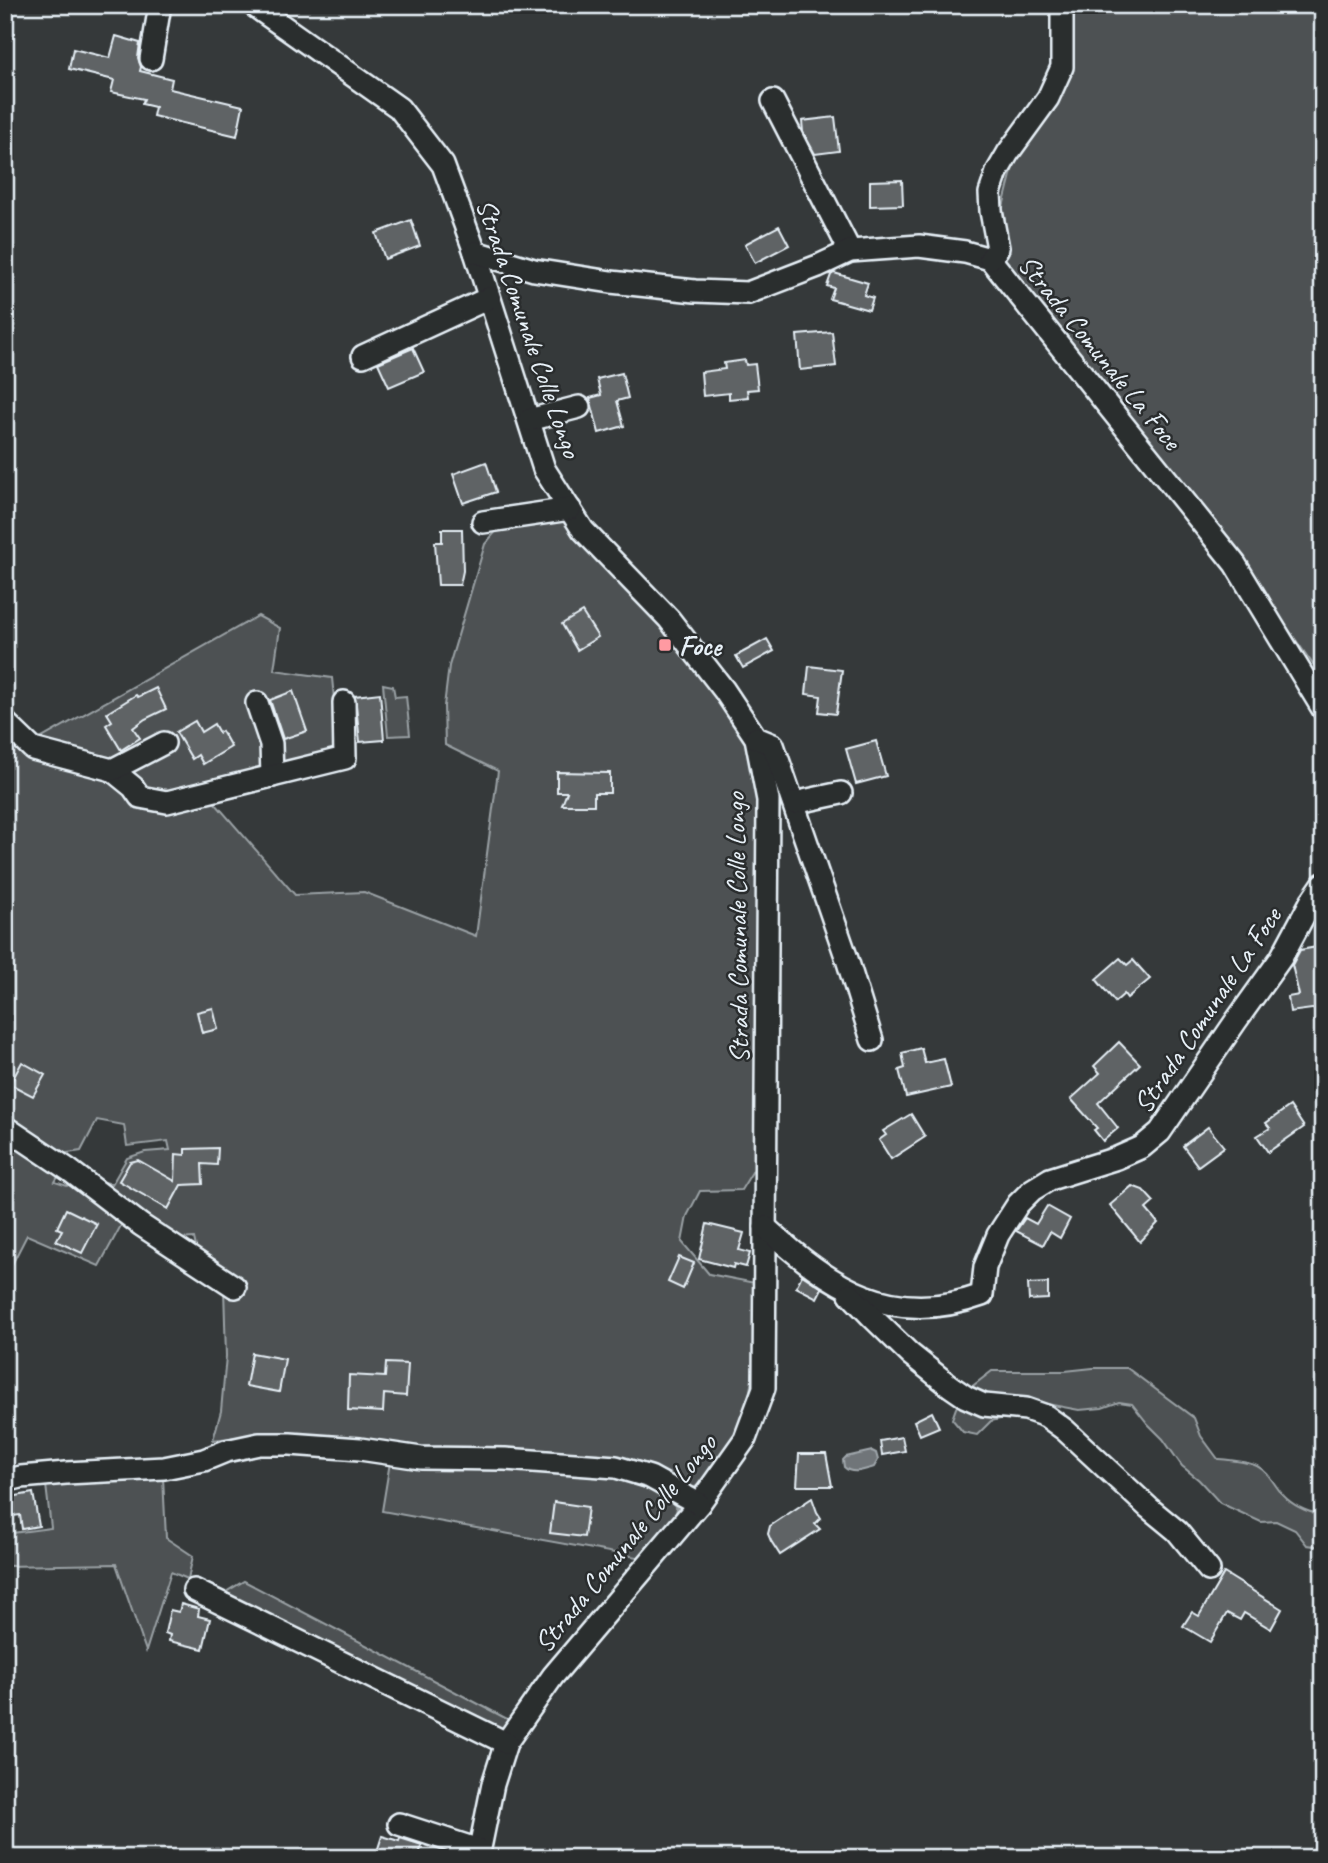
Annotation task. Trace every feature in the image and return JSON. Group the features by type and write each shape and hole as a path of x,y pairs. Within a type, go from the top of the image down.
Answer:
{"street":[{"path":"151,59 160,5"},
{"name":"Strada Comunale Colle Longo","path":"253,5 399,108 443,165 475,252 544,469 583,530 669,619 723,690 755,738 768,800 764,1388 745,1439 699,1504 553,1676 506,1743 493,1784 478,1854"},
{"path":"990,259 998,248 990,193 997,172 1048,98 1062,67 1062,5"},
{"path":"773,102 850,251"},
{"name":"Strada Comunale La Foce","path":"475,252 534,270 611,282 695,291 748,293 850,251 919,246 965,252 990,259 1235,564 1323,709"},
{"path":"363,356 489,298"},
{"path":"529,420 579,407"},
{"path":"483,522 569,509"},
{"path":"5,722 33,749 112,770 133,787 140,797 167,802 345,758 344,702"},
{"path":"257,703 271,744 272,776"},
{"path":"755,738 773,745 848,959 872,1040"},
{"path":"112,770 164,743"},
{"path":"794,803 841,793"},
{"name":"Strada Comunale La Foce","path":"765,1227 829,1279 864,1297 917,1308 958,1304 982,1295 985,1267 998,1235 1018,1204 1032,1190 1050,1180 1142,1147 1160,1132 1282,958 1323,884"},
{"path":"5,1127 69,1170 141,1225 235,1287"},
{"path":"847,1289 910,1354 950,1387 984,1405 1026,1409 1046,1416 1065,1430 1177,1531 1209,1570"},
{"path":"5,1481 66,1473 164,1468 259,1444 290,1444 360,1449 421,1458 505,1459 616,1467 650,1477 699,1504"},
{"path":"194,1590 506,1743"},
{"path":"399,1824 478,1854"}],"shaded area":[{"path":"1071,5 1323,5 1323,671 1312,663 1241,562 1009,272 1001,246 1001,215 1014,163 1066,81"},
{"path":"561,518 662,627 731,712 752,753 761,799 757,1164 741,1190 700,1191 687,1216 682,1242 709,1274 755,1283 753,1367 742,1422 731,1447 715,1469 694,1488 645,1468 423,1448 386,1441 263,1434 213,1440 221,1411 226,1356 224,1288 198,1256 194,1238 178,1239 100,1187 104,1182 112,1184 127,1158 145,1152 170,1150 168,1141 127,1146 124,1125 97,1120 81,1151 61,1154 27,1128 5,1116 5,733 104,774 129,794 209,796 295,895 364,892 476,936 498,771 445,745 444,706 449,666 485,544 498,529"},
{"path":"258,616 280,628 274,670 332,678 339,750 263,767 158,797 35,742"},
{"path":"383,684 393,686 395,697 406,696 410,735 388,736"},
{"path":"5,1135 62,1170 55,1182 67,1186 73,1181 124,1220 99,1266 27,1235 5,1278"},
{"path":"1127,1368 1194,1418 1201,1436 1218,1459 1257,1466 1291,1502 1309,1511 1323,1514 1323,1547 1307,1545 1295,1530 1276,1521 1261,1522 1220,1503 1182,1466 1163,1439 1132,1404 1119,1402 1102,1408 1079,1410 1042,1403 1018,1415 991,1421 977,1435 963,1432 952,1419 970,1388 992,1371 1065,1371"},
{"path":"872,1451 876,1453 878,1460 874,1467 854,1471 844,1467 843,1460 846,1457"},
{"path":"390,1462 612,1476 665,1495 677,1508 675,1517 642,1558 382,1511"},
{"path":"163,1477 166,1538 193,1556 188,1579 171,1572 146,1651 116,1564 5,1566 5,1534 51,1528 46,1485"},
{"path":"244,1581 511,1721 502,1735 221,1595"}],"building":[{"path":"116,36 140,43 140,71 172,79 170,89 243,106 237,136 153,116 155,107 142,104 144,99 111,92 114,80 69,69 73,49 110,58"},
{"path":"835,117 839,151 815,154 803,132 802,121"},
{"path":"902,180 903,205 870,206 870,181"},
{"path":"411,220 420,246 385,259 376,233"},
{"path":"779,226 789,245 755,263 745,244"},
{"path":"834,273 868,283 864,295 873,298 869,310 830,299 834,288 827,286"},
{"path":"832,332 836,366 800,370 797,335"},
{"path":"413,348 424,372 389,387 378,363"},
{"path":"745,360 746,365 755,364 758,389 747,390 748,397 729,399 729,393 703,396 701,372 725,369 724,363"},
{"path":"622,373 628,398 617,401 624,426 599,433 590,398 601,395 597,379"},
{"path":"486,462 496,492 463,503 453,474"},
{"path":"442,529 462,529 463,571 460,585 438,585 435,542 442,542"},
{"path":"582,612 598,637 577,650 562,624"},
{"path":"767,639 774,651 743,668 736,656"},
{"path":"809,666 842,670 836,714 819,712 821,696 806,694"},
{"path":"156,688 166,709 133,728 140,738 121,750 106,725 112,721 107,713 136,695 138,697"},
{"path":"293,691 307,731 283,739 270,700"},
{"path":"380,693 384,740 360,742 355,696"},
{"path":"195,721 201,732 214,724 219,733 222,731 231,747 203,764 198,755 192,759 176,732"},
{"path":"876,741 886,776 856,784 846,749"},
{"path":"557,772 610,773 610,793 594,793 594,805 562,805 567,792 557,792"},
{"path":"1323,946 1323,1002 1319,1003 1320,1008 1290,1012 1288,997 1299,995 1292,965 1300,950"},
{"path":"1120,958 1127,965 1133,960 1150,979 1127,998 1124,994 1115,1002 1096,979"},
{"path":"213,1008 218,1029 202,1033 197,1012"},
{"path":"1119,1042 1140,1064 1098,1103 1118,1128 1103,1141 1094,1130 1097,1128 1071,1099 1100,1073 1094,1066"},
{"path":"921,1048 925,1063 944,1059 951,1087 906,1097 899,1070 905,1068 902,1053"},
{"path":"22,1062 45,1075 33,1096 10,1084"},
{"path":"1290,1106 1304,1127 1268,1152 1257,1136 1270,1128 1266,1123"},
{"path":"911,1114 925,1137 891,1159 879,1140 886,1135 883,1131"},
{"path":"1208,1127 1224,1147 1198,1166 1183,1146"},
{"path":"218,1148 217,1165 202,1164 203,1184 181,1185 168,1209 119,1181 130,1162 138,1160 175,1181 176,1154 185,1155 185,1149"},
{"path":"1132,1186 1143,1190 1154,1202 1146,1209 1158,1223 1140,1242 1110,1205"},
{"path":"1047,1206 1070,1219 1060,1238 1050,1232 1043,1245 1016,1231 1025,1218 1036,1224"},
{"path":"66,1209 97,1224 82,1253 56,1241 62,1230 57,1228"},
{"path":"707,1224 744,1233 739,1250 750,1253 746,1267 734,1264 733,1268 699,1259"},
{"path":"679,1257 694,1263 683,1289 668,1282"},
{"path":"802,1275 822,1288 817,1298 796,1287"},
{"path":"1048,1283 1048,1299 1029,1300 1028,1284"},
{"path":"252,1353 285,1359 279,1392 246,1386"},
{"path":"386,1363 408,1364 406,1396 384,1394 383,1412 348,1410 349,1375 385,1377"},
{"path":"932,1412 939,1427 920,1435 914,1421"},
{"path":"902,1437 905,1451 882,1455 880,1441"},
{"path":"799,1454 826,1454 832,1486 797,1486"},
{"path":"33,1493 39,1526 22,1529 20,1515 5,1517 5,1498"},
{"path":"812,1498 821,1518 815,1524 820,1529 780,1555 768,1534 770,1526"},
{"path":"554,1502 588,1507 584,1537 550,1533"},
{"path":"1224,1573 1282,1609 1271,1629 1244,1613 1240,1620 1227,1613 1210,1642 1183,1626 1192,1612 1199,1616"},
{"path":"181,1604 199,1609 198,1616 210,1619 203,1649 169,1641 170,1635 165,1633 170,1610 179,1612"},
{"path":"382,1836 422,1845 418,1858 375,1858"}],"place":[{"name":"Foce","path":"665,645"}]}
